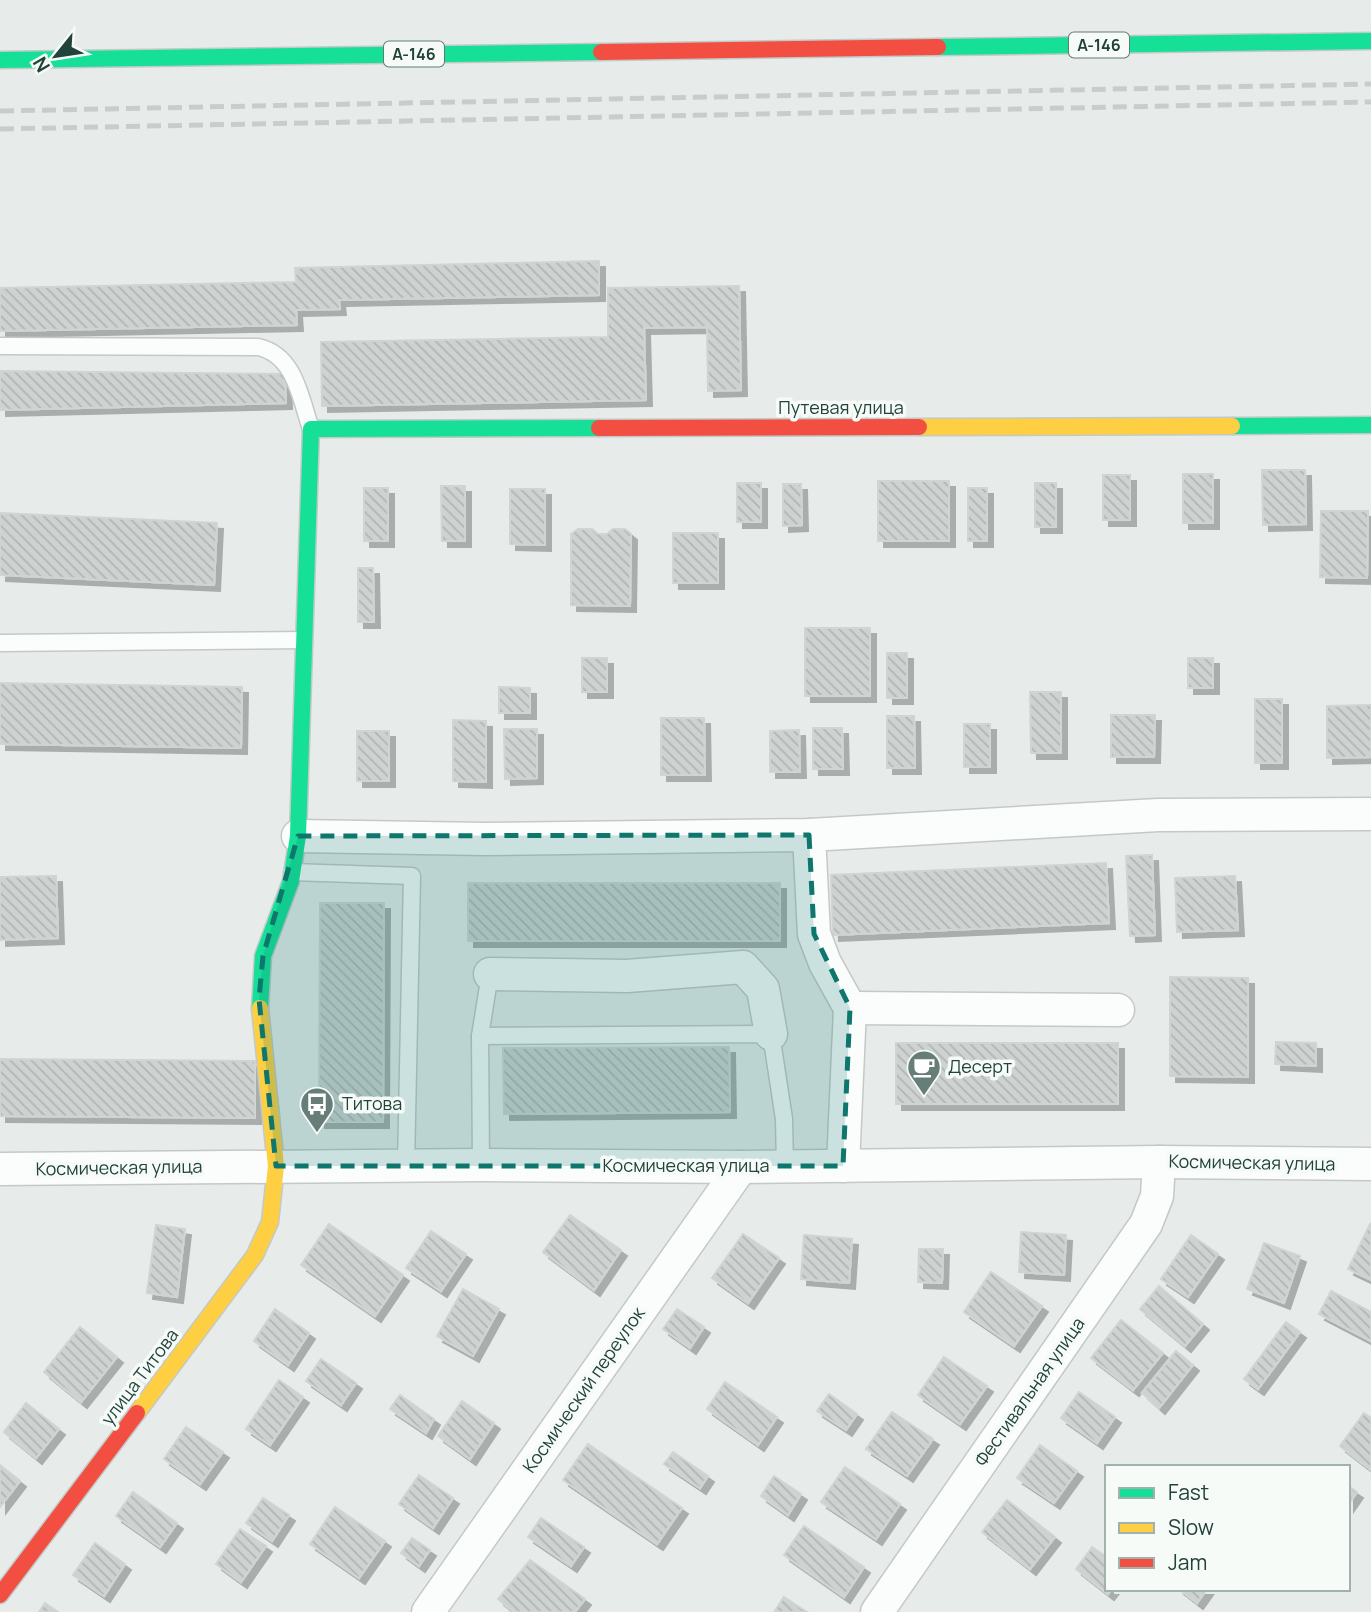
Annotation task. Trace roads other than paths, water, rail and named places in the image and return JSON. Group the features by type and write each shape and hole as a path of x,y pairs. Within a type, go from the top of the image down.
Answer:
{"street":[{"name":"А-146","path":"0,60 1371,41"},
{"name":"Путевая улица","path":"311,429 1371,425"},
{"name":"улица Титова","path":"0,1595 255,1255 270,1222 276,1166 259,999 263,956 292,872 298,836 311,429"},
{"path":"298,836 485,839 809,835 1158,815 1371,814"},
{"path":"809,835 814,934 825,963 850,1008 844,1166"},
{"path":"490,974 626,976 743,967 763,989 771,1034"},
{"path":"850,1008 1118,1010"},
{"name":"Космическая улица","path":"0,1169 481,1165 785,1167 1159,1161 1371,1164"},
{"name":"Фестивальная улица","path":"877,1612 1146,1224 1157,1196 1159,1161"},
{"name":"Космический переулок","path":"428,1612 741,1167"}],"lane":[{"path":"0,346 258,347 272,350 283,359 290,370 311,429"},
{"path":"0,643 304,640"},
{"path":"292,872 412,876 406,1166"},
{"path":"481,1165 480,1036 490,974"},
{"path":"480,1036 771,1034 784,1119 785,1167"}],"railway":[{"path":"0,111 1371,84"},
{"path":"0,129 1371,102"}],"place":[{"name":"Десерт","path":"924,1097"},
{"name":"Титова","path":"317,1134"}]}
